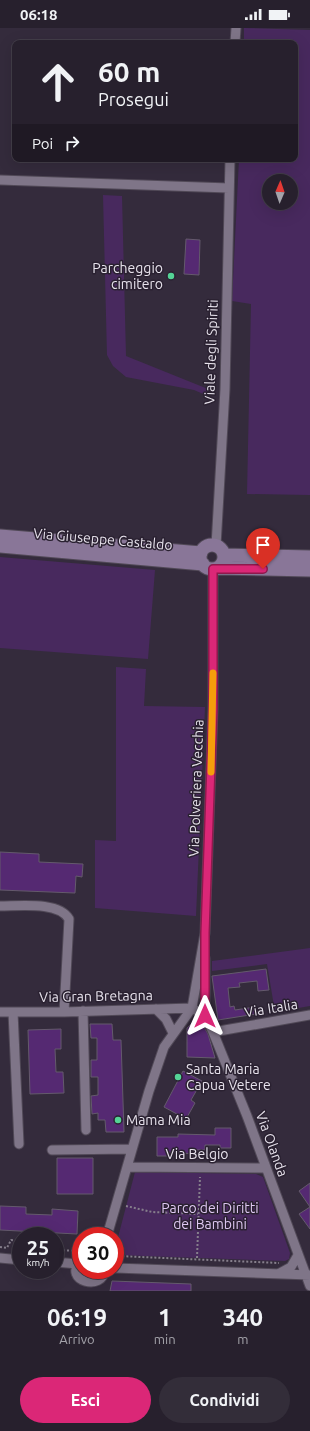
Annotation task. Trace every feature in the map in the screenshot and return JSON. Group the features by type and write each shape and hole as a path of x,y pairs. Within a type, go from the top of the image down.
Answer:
{"street":[{"path":"235,40 236,28"},
{"name":"Viale degli Spiriti","path":"220,550 230,162"},
{"path":"0,180 229,188"},
{"name":"Via Giuseppe Castaldo","path":"0,536 208,564"},
{"name":"Via Giuseppe Castaldo","path":"0,546 208,564"},
{"path":"208,564 205,547 220,550 310,557"},
{"path":"208,564 222,563 220,550"},
{"path":"208,564 310,570"},
{"name":"Via Polveriera Vecchia","path":"192,1008 205,933 213,709 208,564"},
{"path":"0,906 54,908 66,914 68,919 64,1012"},
{"path":"205,933 205,1016"},
{"path":"110,1227 164,1046 192,1008 205,1016"},
{"name":"Via Gran Bretagna","path":"0,1012 64,1012 192,1008"},
{"path":"156,1009 166,1019 173,1034"},
{"path":"83,1011 86,1130"},
{"path":"13,1012 19,1144"},
{"name":"Via Italia","path":"213,1032 310,1015"},
{"name":"Via Olanda","path":"205,1016 213,1032 266,1168 298,1255 308,1275 310,1286"},
{"path":"52,1150 132,1149"},
{"name":"Via Belgio","path":"127,1167 266,1168"},
{"path":"279,1274 291,1267 298,1255"},
{"path":"0,1258 12,1259"},
{"path":"124,1268 308,1275"},
{"path":"79,1279 88,1288 101,1281 102,1279"}],"path":[{"path":"197,1258 200,1173"},
{"path":"126,1206 152,1212 199,1214"},
{"path":"0,1247 7,1248 12,1240"},
{"path":"124,1256 293,1263"}],"green space":[{"path":"244,28 310,30 310,495 247,494 251,304 232,301 239,162 298,162 298,40 244,40"},
{"path":"103,195 122,196 126,356 208,389 208,396 194,390 126,377 113,366 107,355"},
{"path":"0,557 155,570 148,659 0,648"},
{"path":"116,667 146,669 144,706 205,707 196,916 95,908 95,840 116,841"},
{"path":"310,948 310,1006 275,1012 267,964 212,971 212,961"},
{"name":"Parco dei Diritti dei Bambini","path":"135,1172 256,1174 263,1177 290,1253 289,1259 285,1261 124,1255 124,1227 121,1227"}],"building":[{"path":"186,239 200,240 199,275 184,274"},
{"path":"0,852 39,854 39,862 83,864 82,877 76,876 75,893 0,890"},
{"path":"266,969 269,990 258,991 257,981 239,983 240,987 228,988 230,1007 234,1006 235,1010 255,1007 256,1014 218,1020 212,976"},
{"path":"197,1018 200,1020 208,1034 215,1058 187,1057 187,1028"},
{"path":"90,1024 112,1024 113,1040 121,1040 124,1132 106,1132 105,1120 98,1120 98,1113 92,1114 91,1096 98,1095 98,1077 91,1077 91,1060 97,1060 97,1038 91,1038"},
{"path":"61,1029 61,1049 55,1049 56,1072 63,1072 64,1093 30,1094 28,1030"},
{"path":"183,1071 202,1081 191,1100 195,1103 186,1119 164,1107"},
{"path":"215,1128 231,1128 231,1148 220,1148 220,1145 205,1145 205,1150 195,1150 195,1154 168,1152 168,1156 157,1156 157,1137 178,1137 178,1134 215,1135"},
{"path":"57,1158 93,1158 93,1194 57,1194"},
{"path":"310,1183 310,1207 299,1191"},
{"path":"0,1206 26,1207 26,1214 52,1215 52,1209 78,1211 77,1227 72,1227 72,1234 64,1233 64,1227 12,1227 12,1231 0,1230"},
{"path":"310,1207 310,1229 299,1214"},
{"path":"112,1281 191,1284 191,1291 110,1291"}],"slow traffic":[{"path":"211,772 213,673"}],"place":[{"name":"Parcheggio cimitero","path":"171,276"},
{"name":"Santa Maria Capua Vetere","path":"178,1077"},
{"name":"Mama Mia","path":"118,1120"}],"route":[{"path":"205,1016 205,933 213,709 213,569 263,569"}]}
